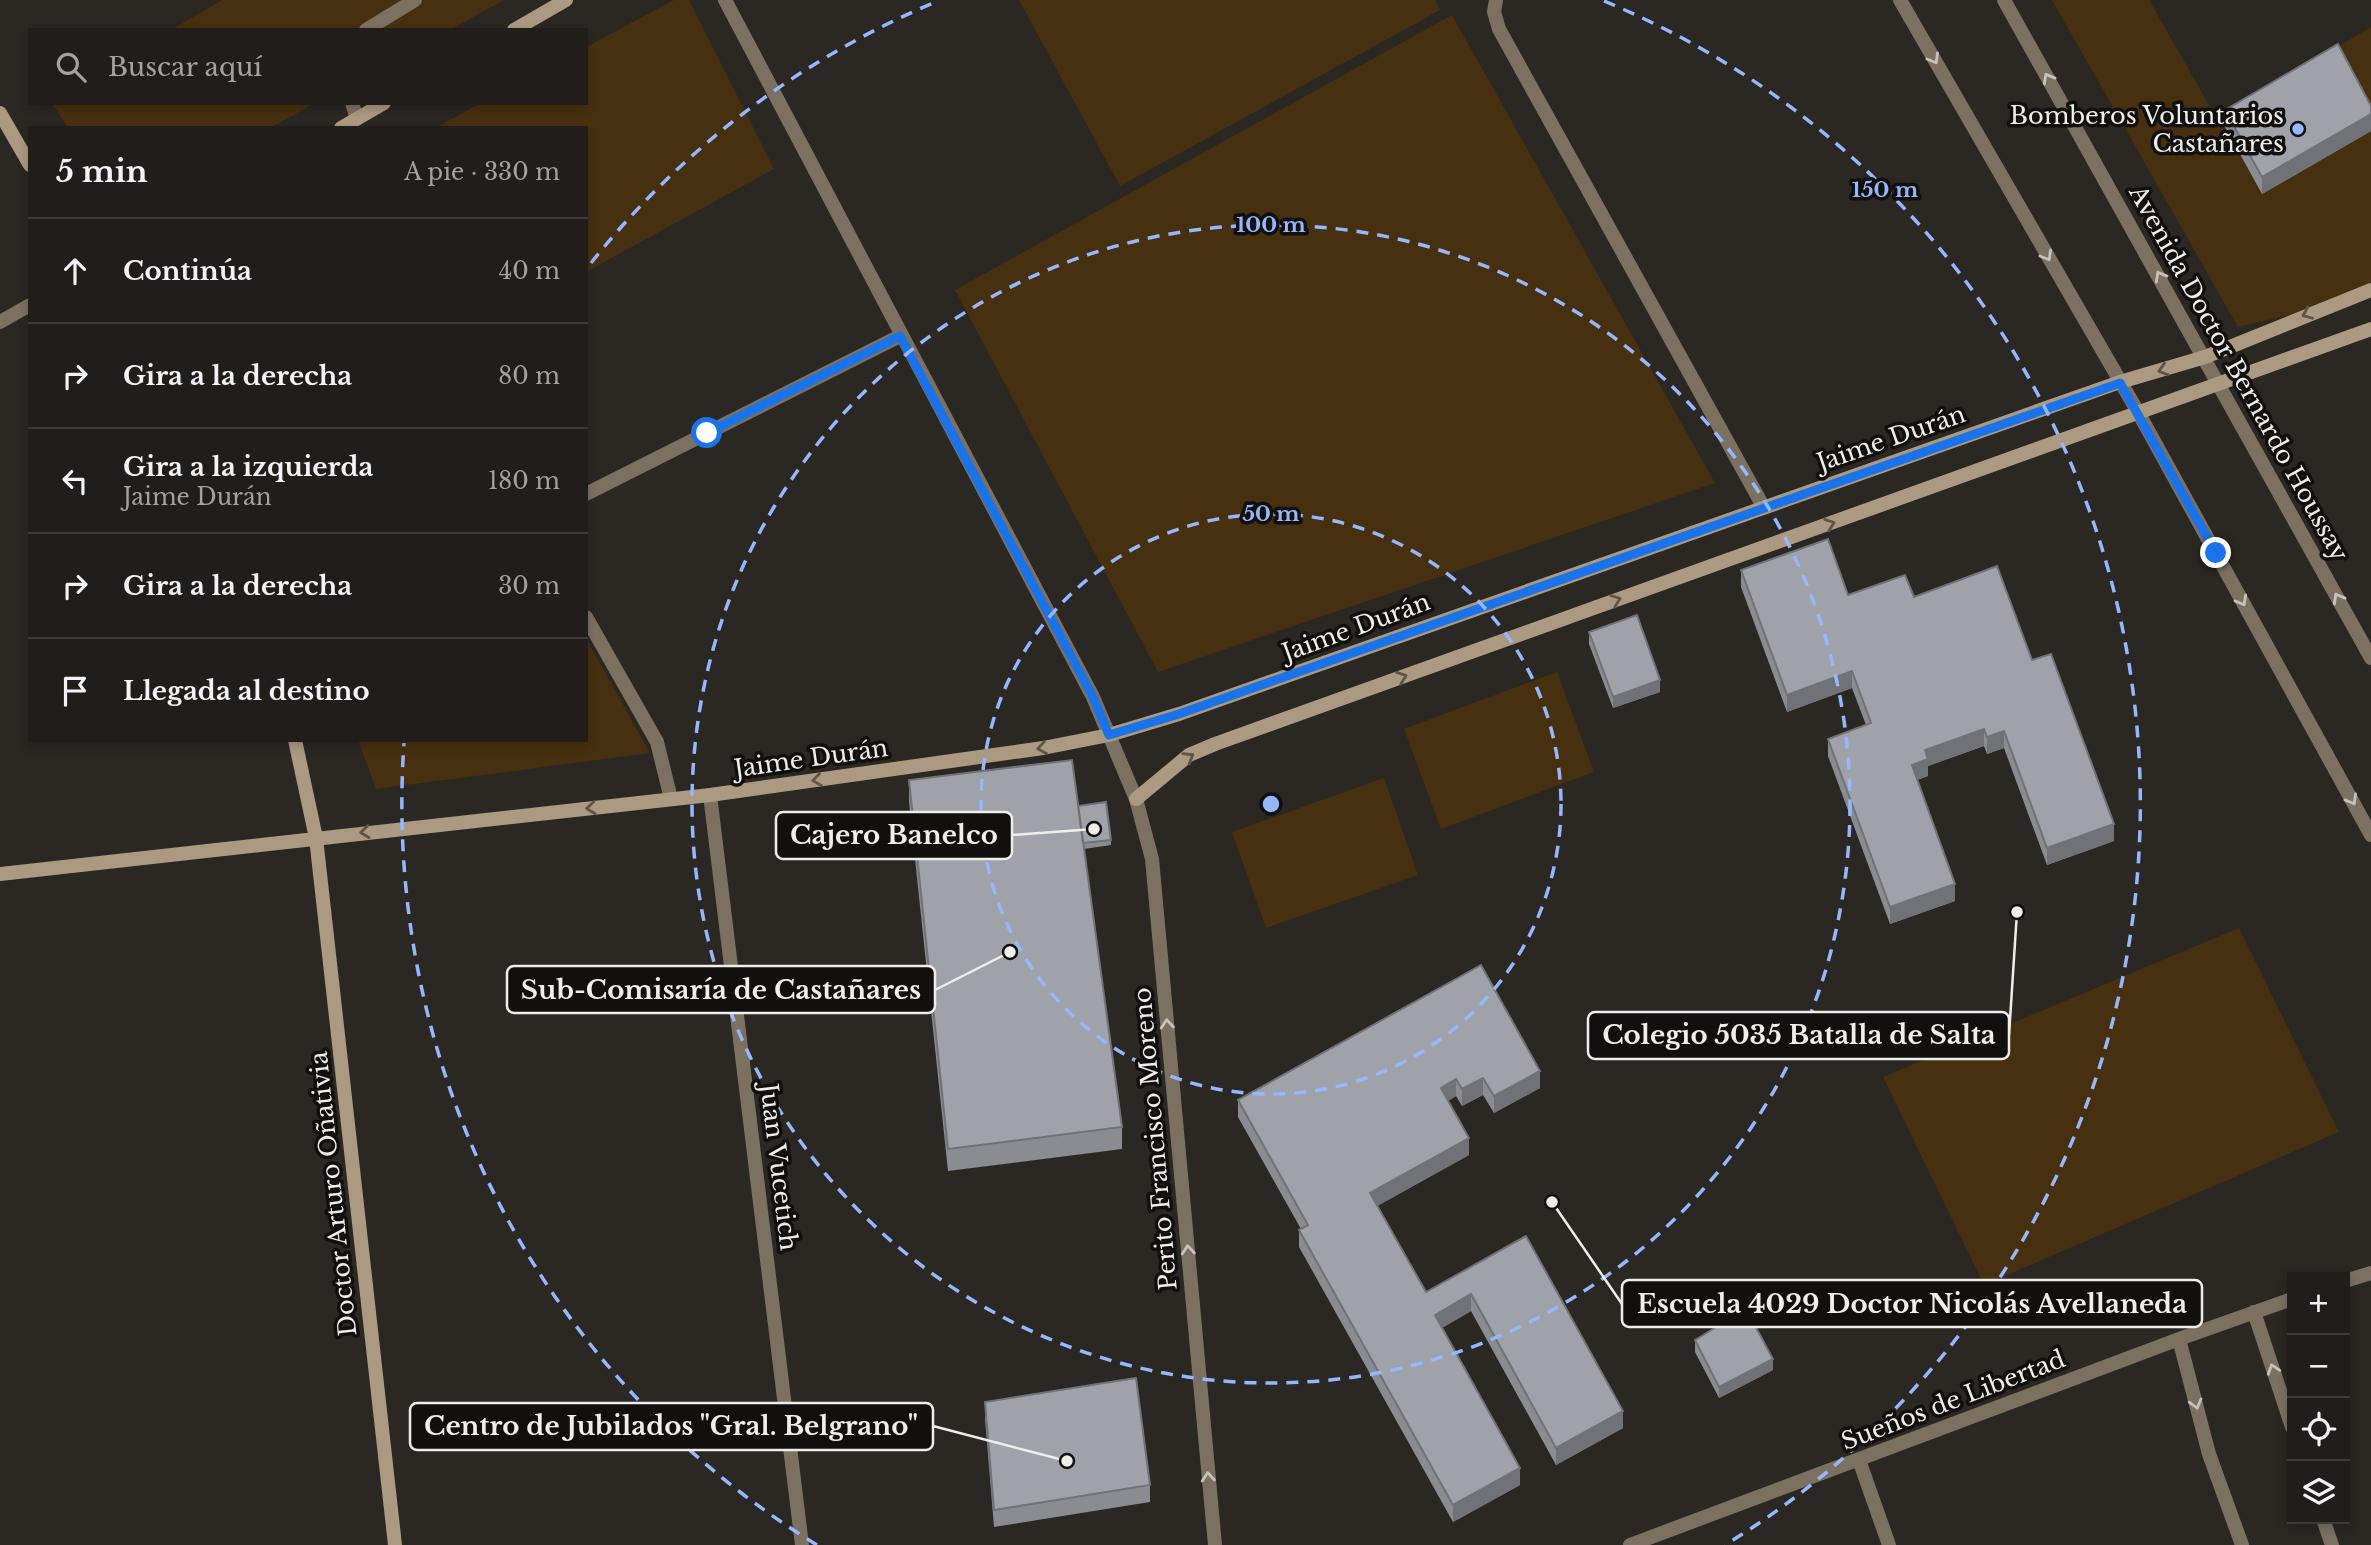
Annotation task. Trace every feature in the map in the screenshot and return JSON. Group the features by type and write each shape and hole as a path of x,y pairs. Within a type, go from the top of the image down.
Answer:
{"street":[{"path":"369,28 415,0"},
{"name":"Perito Francisco Moreno","path":"725,0 900,336 1093,697 1136,799 1152,859 1214,1545"},
{"path":"1496,0 1494,12 1499,29 1763,506"},
{"path":"1900,0 2138,412 2371,835"},
{"name":"Avenida Doctor Bernardo Houssay","path":"2004,0 2371,658"},
{"path":"517,28 557,2"},
{"path":"353,105 357,119"},
{"path":"345,126 381,105"},
{"path":"0,113 28,162"},
{"name":"Jaime Durán","path":"0,874 710,795 1043,748 1109,735 1179,714 1763,506 2120,383 2205,357 2371,290"},
{"path":"0,322 28,306"},
{"path":"1136,799 1189,755 1215,744 2371,329"},
{"path":"588,493 900,336"},
{"path":"588,621 657,742 671,799"},
{"name":"Doctor Arturo Oñativia","path":"295,742 316,838 395,1545"},
{"name":"Juan Vucetich","path":"710,795 802,1545"},
{"path":"2350,1280 2371,1273"},
{"name":"Sueños de Libertad","path":"1630,1545 2287,1301"},
{"path":"2254,1312 2287,1412"},
{"path":"2179,1339 2209,1454 2242,1545"},
{"path":"1859,1460 1889,1545"},
{"path":"2325,1524 2332,1545"}],"shaded area":[{"path":"222,0 504,0 454,28 174,28"},
{"path":"674,0 689,0 774,169 588,271 588,126 439,126 477,105 588,105 588,46"},
{"path":"1019,0 1435,0 1440,10 1120,186"},
{"path":"2052,0 2149,0 2217,119 2371,27 2371,290 2323,307 2238,327"},
{"path":"1452,15 1715,483 1158,672 955,290"},
{"path":"53,105 311,105 274,126 67,126"},
{"path":"588,642 650,753 376,789 359,742 588,742"},
{"path":"1557,672 1594,772 1441,829 1404,729"},
{"path":"1384,778 1418,875 1266,928 1232,832"},
{"path":"2239,928 2339,1132 1984,1285 1883,1077"}],"building":[{"name":"Bomberos Voluntarios Castañares","path":"2338,44 2371,106 2371,114 2262,177 2225,110"},
{"path":"1828,539 1848,595 1905,575 1914,597 1997,566 2032,660 2051,654 2114,824 2047,848 2004,731 1987,737 1984,729 1925,750 1928,759 1912,765 1955,884 1890,907 1828,739 1871,723 1852,671 1787,695 1741,570"},
{"path":"1637,615 1660,680 1613,697 1589,632"},
{"path":"1072,760 1122,1127 948,1149 909,780"},
{"path":"1106,802 1111,840 1083,843 1078,806"},
{"path":"1481,965 1540,1071 1494,1096 1483,1078 1462,1089 1456,1079 1441,1088 1469,1138 1370,1193 1426,1292 1526,1236 1623,1411 1556,1448 1471,1294 1435,1315 1520,1468 1453,1505 1299,1230 1308,1225 1238,1100"},
{"path":"1746,1309 1773,1359 1719,1387 1695,1340"},
{"path":"1136,1378 1150,1485 994,1510 985,1402"}],"place":[{"name":"Bomberos Voluntarios Castañares","path":"2298,129"},
{"name":"Cajero Banelco","path":"1094,829"},
{"name":"Colegio 5035 Batalla de Salta","path":"2017,912"},
{"name":"Sub-Comisaría de Castañares","path":"1010,952"},
{"name":"Escuela 4029 Doctor Nicolás Avellaneda","path":"1552,1202"},
{"name":"Centro de Jubilados \"Gral. Belgrano\"","path":"1067,1461"}],"route":[{"path":"707,433 900,336 1093,697 1109,735 1179,714 1737,515 2120,383 2216,553"}]}
